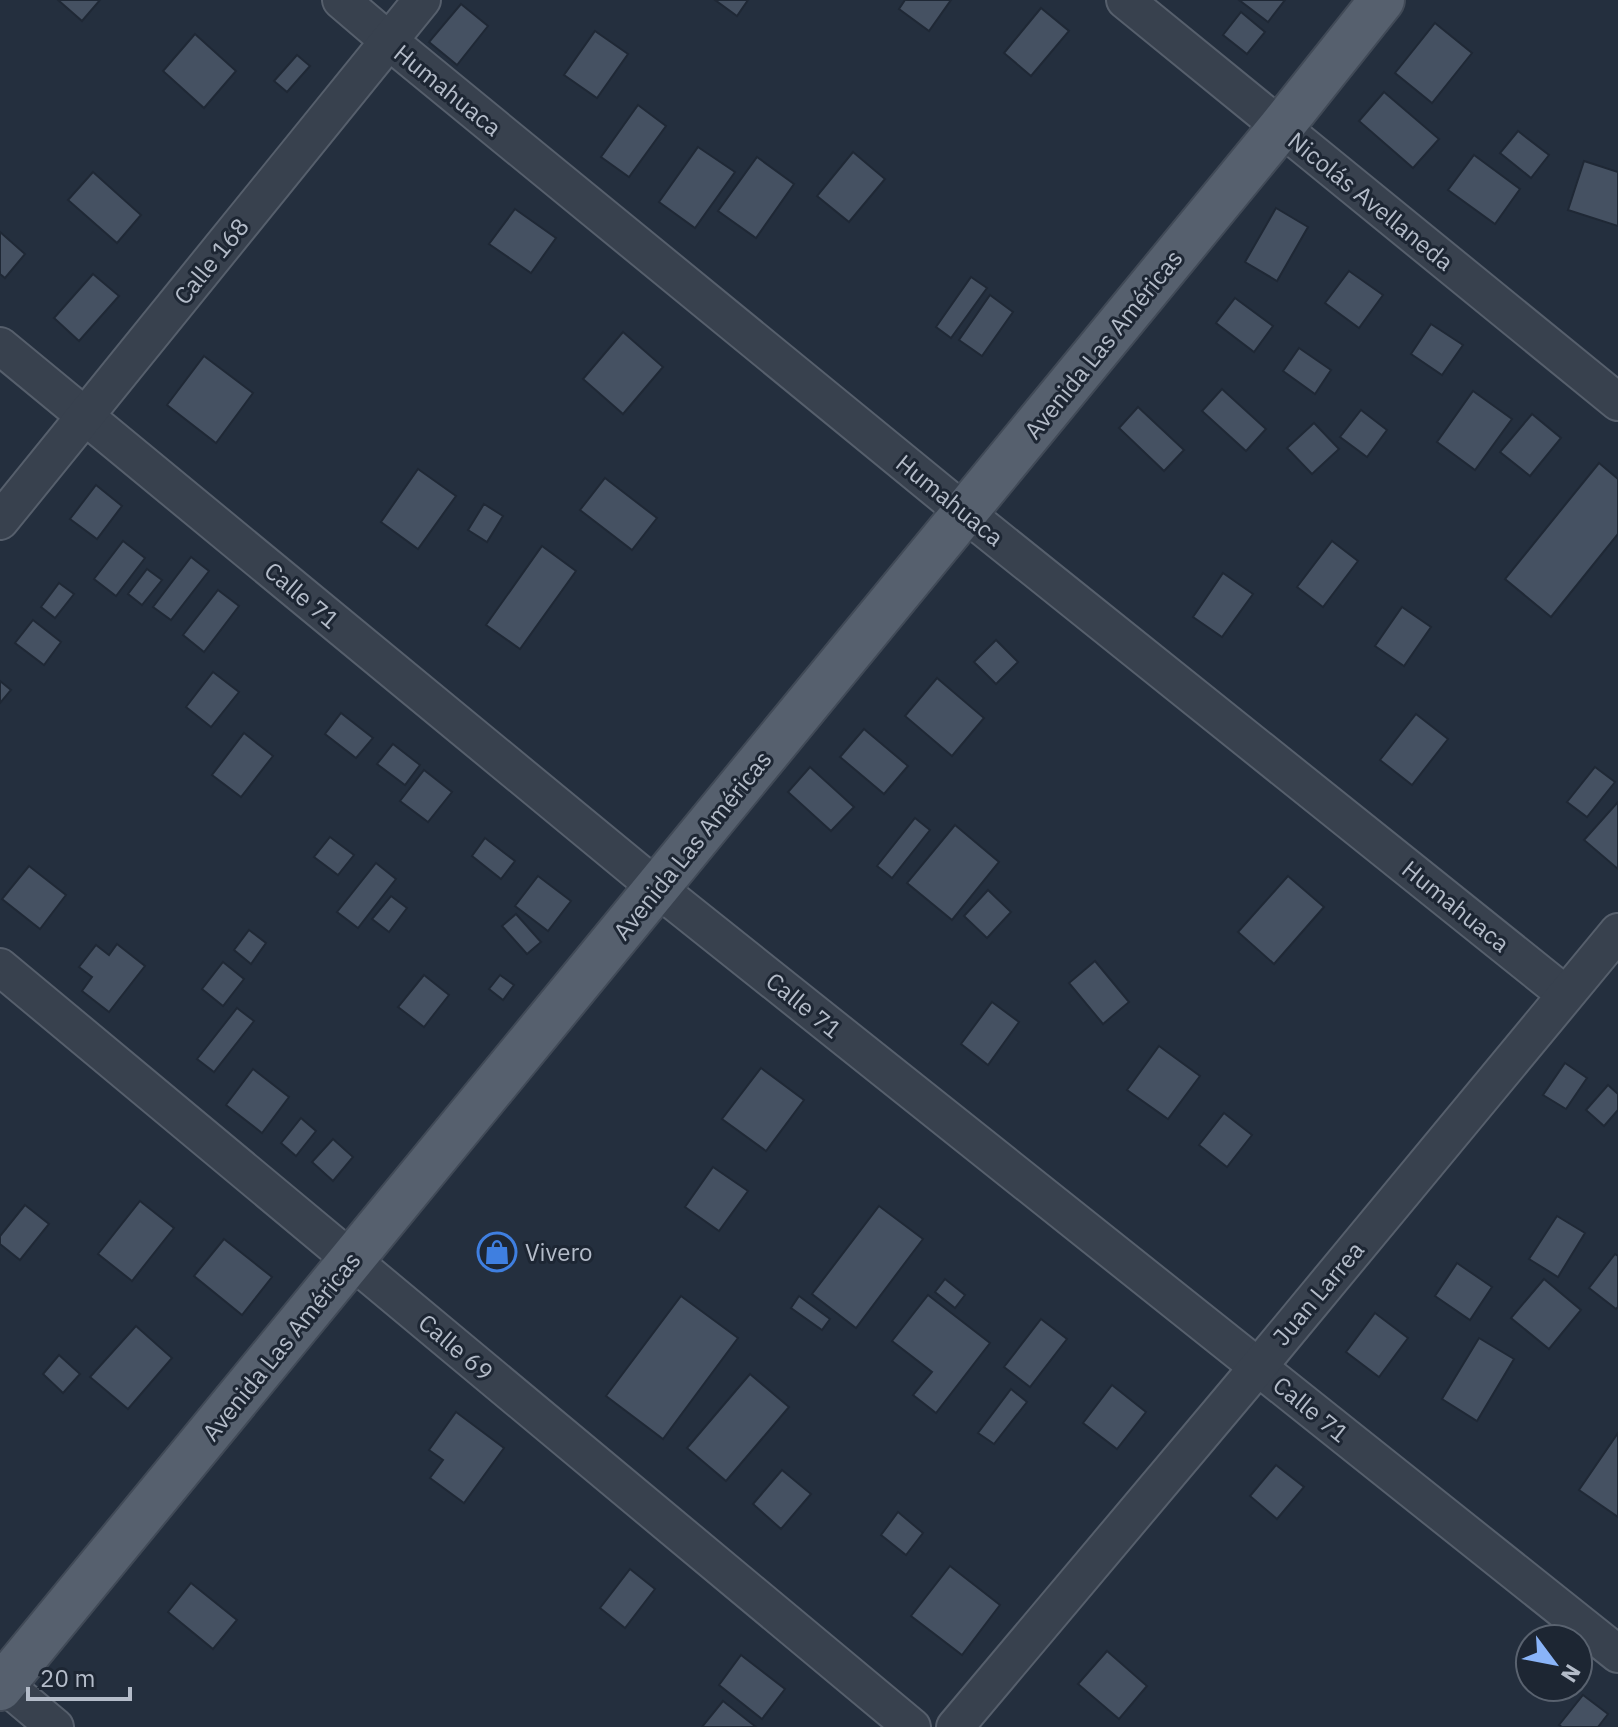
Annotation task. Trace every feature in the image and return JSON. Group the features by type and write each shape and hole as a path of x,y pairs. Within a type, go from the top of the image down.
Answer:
{"main road":[{"name":"Avenida Las Américas","path":"1,1684 1281,127 1382,0"}],"street":[{"name":"Humahuaca","path":"341,0 964,512 1565,994"},
{"name":"Calle 168","path":"0,521 422,0"},
{"name":"Nicolás Avellaneda","path":"1125,0 1618,402"},
{"name":"Calle 71","path":"0,346 656,887 1618,1654"},
{"name":"Juan Larrea","path":"955,1727 1618,932"},
{"name":"Calle 69","path":"0,967 912,1727"},
{"path":"1,1684 55,1727"}],"building":[{"path":"58,0 100,0 82,21"},
{"path":"715,0 748,0 737,16"},
{"path":"905,0 951,0 929,31 899,9"},
{"path":"1239,0 1285,0 1268,22"},
{"path":"461,4 488,26 457,65 429,42"},
{"path":"1041,8 1069,31 1031,76 1004,53"},
{"path":"1241,12 1265,32 1247,54 1223,35"},
{"path":"1435,23 1472,53 1432,103 1395,73"},
{"path":"595,31 628,54 597,98 564,75"},
{"path":"195,34 236,71 204,108 163,71"},
{"path":"297,55 310,66 287,92 274,81"},
{"path":"1384,92 1439,139 1413,168 1359,121"},
{"path":"638,105 666,126 629,177 601,157"},
{"path":"1518,131 1549,155 1531,178 1500,153"},
{"path":"698,147 735,172 695,228 659,202"},
{"path":"853,152 885,179 849,222 817,196"},
{"path":"1474,155 1520,189 1495,224 1448,190"},
{"path":"757,157 794,184 756,238 718,211"},
{"path":"1584,161 1618,172 1618,226 1568,210"},
{"path":"93,172 141,215 117,243 68,200"},
{"path":"1276,208 1308,227 1277,281 1245,262"},
{"path":"515,209 556,238 531,273 489,244"},
{"path":"0,232 25,254 5,278 0,274"},
{"path":"1349,271 1383,295 1359,328 1325,303"},
{"path":"93,274 119,296 79,341 54,318"},
{"path":"971,277 987,288 951,338 936,327"},
{"path":"990,295 1013,312 982,356 959,340"},
{"path":"1235,298 1273,326 1254,352 1216,323"},
{"path":"1431,324 1463,345 1442,375 1411,354"},
{"path":"623,332 663,367 623,414 583,379"},
{"path":"1299,348 1331,370 1315,394 1283,371"},
{"path":"204,356 253,393 216,443 167,405"},
{"path":"1222,389 1266,429 1246,451 1202,411"},
{"path":"1473,391 1512,419 1475,470 1437,442"},
{"path":"1138,407 1184,450 1164,471 1119,428"},
{"path":"1361,410 1387,430 1367,457 1340,437"},
{"path":"1532,414 1561,438 1530,476 1500,452"},
{"path":"1314,423 1339,449 1312,474 1287,448"},
{"path":"1599,463 1618,479 1618,534 1551,617 1505,579"},
{"path":"418,469 456,496 418,549 381,522"},
{"path":"605,478 657,518 632,550 580,510"},
{"path":"96,485 122,506 97,539 70,519"},
{"path":"484,504 503,516 487,542 468,530"},
{"path":"123,541 145,558 116,596 94,579"},
{"path":"1332,541 1358,561 1323,607 1297,587"},
{"path":"542,546 576,571 520,649 486,625"},
{"path":"191,557 209,571 171,620 153,607"},
{"path":"147,569 162,580 142,605 128,594"},
{"path":"1223,573 1253,594 1222,637 1193,617"},
{"path":"59,583 74,594 55,618 41,607"},
{"path":"218,590 239,606 204,652 183,635"},
{"path":"1402,607 1431,627 1404,666 1375,646"},
{"path":"33,620 61,642 44,665 15,643"},
{"path":"996,640 1018,662 996,684 974,662"},
{"path":"213,672 239,692 211,727 186,707"},
{"path":"937,678 984,718 952,756 905,716"},
{"path":"0,681 11,690 0,703"},
{"path":"341,713 373,738 356,758 325,734"},
{"path":"1416,714 1448,739 1412,785 1380,760"},
{"path":"864,729 908,766 884,794 840,757"},
{"path":"244,733 273,756 241,797 212,775"},
{"path":"393,744 420,765 405,785 377,764"},
{"path":"810,767 854,807 831,831 788,792"},
{"path":"1595,767 1615,782 1587,817 1567,802"},
{"path":"424,770 452,792 428,822 400,801"},
{"path":"1618,802 1618,869 1584,840"},
{"path":"915,818 930,830 892,878 877,866"},
{"path":"955,825 999,862 952,920 907,883"},
{"path":"330,837 354,855 338,875 314,857"},
{"path":"485,838 515,861 501,879 472,856"},
{"path":"376,863 396,879 358,928 337,912"},
{"path":"29,866 66,895 40,929 2,899"},
{"path":"538,876 571,901 548,931 515,906"},
{"path":"1288,876 1324,907 1274,964 1238,932"},
{"path":"988,890 1011,912 987,938 964,916"},
{"path":"391,896 407,908 389,932 372,919"},
{"path":"516,914 541,942 527,954 502,926"},
{"path":"249,930 266,943 251,964 234,950"},
{"path":"117,944 145,966 109,1012 82,991 92,977 79,967 96,945 109,955"},
{"path":"1095,961 1129,1002 1103,1024 1069,983"},
{"path":"223,962 244,979 223,1006 202,989"},
{"path":"424,975 449,995 424,1027 398,1007"},
{"path":"500,975 514,985 503,1000 489,989"},
{"path":"992,1002 1019,1022 988,1065 961,1044"},
{"path":"237,1008 254,1021 214,1072 197,1059"},
{"path":"1159,1046 1200,1076 1168,1119 1127,1090"},
{"path":"1565,1063 1587,1078 1566,1109 1543,1095"},
{"path":"761,1068 804,1100 766,1151 722,1119"},
{"path":"253,1069 289,1097 262,1133 226,1105"},
{"path":"1608,1085 1618,1094 1618,1110 1604,1126 1586,1110"},
{"path":"1224,1113 1252,1135 1227,1167 1199,1145"},
{"path":"301,1118 316,1131 296,1156 281,1143"},
{"path":"333,1139 353,1157 333,1181 312,1162"},
{"path":"713,1167 748,1191 719,1231 685,1207"},
{"path":"140,1201 174,1228 132,1281 98,1254"},
{"path":"25,1205 49,1224 20,1260 0,1244 0,1236"},
{"path":"879,1206 923,1239 856,1328 812,1294"},
{"path":"1557,1216 1585,1233 1558,1277 1529,1259"},
{"path":"224,1239 272,1277 242,1315 194,1276"},
{"path":"1615,1254 1618,1256 1616,1309 1589,1288"},
{"path":"1457,1263 1492,1287 1470,1320 1435,1296"},
{"path":"945,1279 965,1295 955,1308 935,1292"},
{"path":"1544,1279 1581,1310 1549,1349 1511,1318"},
{"path":"928,1295 990,1343 936,1413 913,1395 932,1372 892,1341"},
{"path":"681,1296 738,1338 663,1439 606,1396"},
{"path":"799,1296 830,1319 822,1330 791,1308"},
{"path":"1375,1313 1408,1338 1379,1377 1346,1352"},
{"path":"1041,1319 1067,1339 1030,1387 1004,1367"},
{"path":"136,1326 172,1358 128,1409 90,1377"},
{"path":"1479,1338 1514,1359 1477,1421 1442,1399"},
{"path":"59,1355 80,1374 63,1393 43,1374"},
{"path":"750,1374 789,1407 726,1481 687,1448"},
{"path":"1112,1385 1146,1412 1117,1449 1083,1423"},
{"path":"1011,1389 1027,1402 994,1444 978,1433"},
{"path":"456,1412 504,1448 464,1503 430,1478 443,1460 429,1450"},
{"path":"1618,1433 1618,1517 1579,1490"},
{"path":"1276,1465 1304,1487 1277,1519 1250,1496"},
{"path":"782,1470 811,1494 781,1529 753,1504"},
{"path":"898,1512 923,1533 906,1555 881,1535"},
{"path":"950,1566 1000,1605 962,1655 911,1616"},
{"path":"630,1569 655,1589 625,1628 600,1608"},
{"path":"191,1583 237,1620 213,1649 168,1612"},
{"path":"1107,1651 1147,1686 1119,1719 1078,1684"},
{"path":"741,1655 785,1689 762,1719 719,1685"},
{"path":"723,1701 756,1727 702,1727"},
{"path":"1577,1703 1594,1703 1608,1714 1598,1727 1559,1725"}],"place":[{"name":"Vivero","path":"497,1252"}]}
